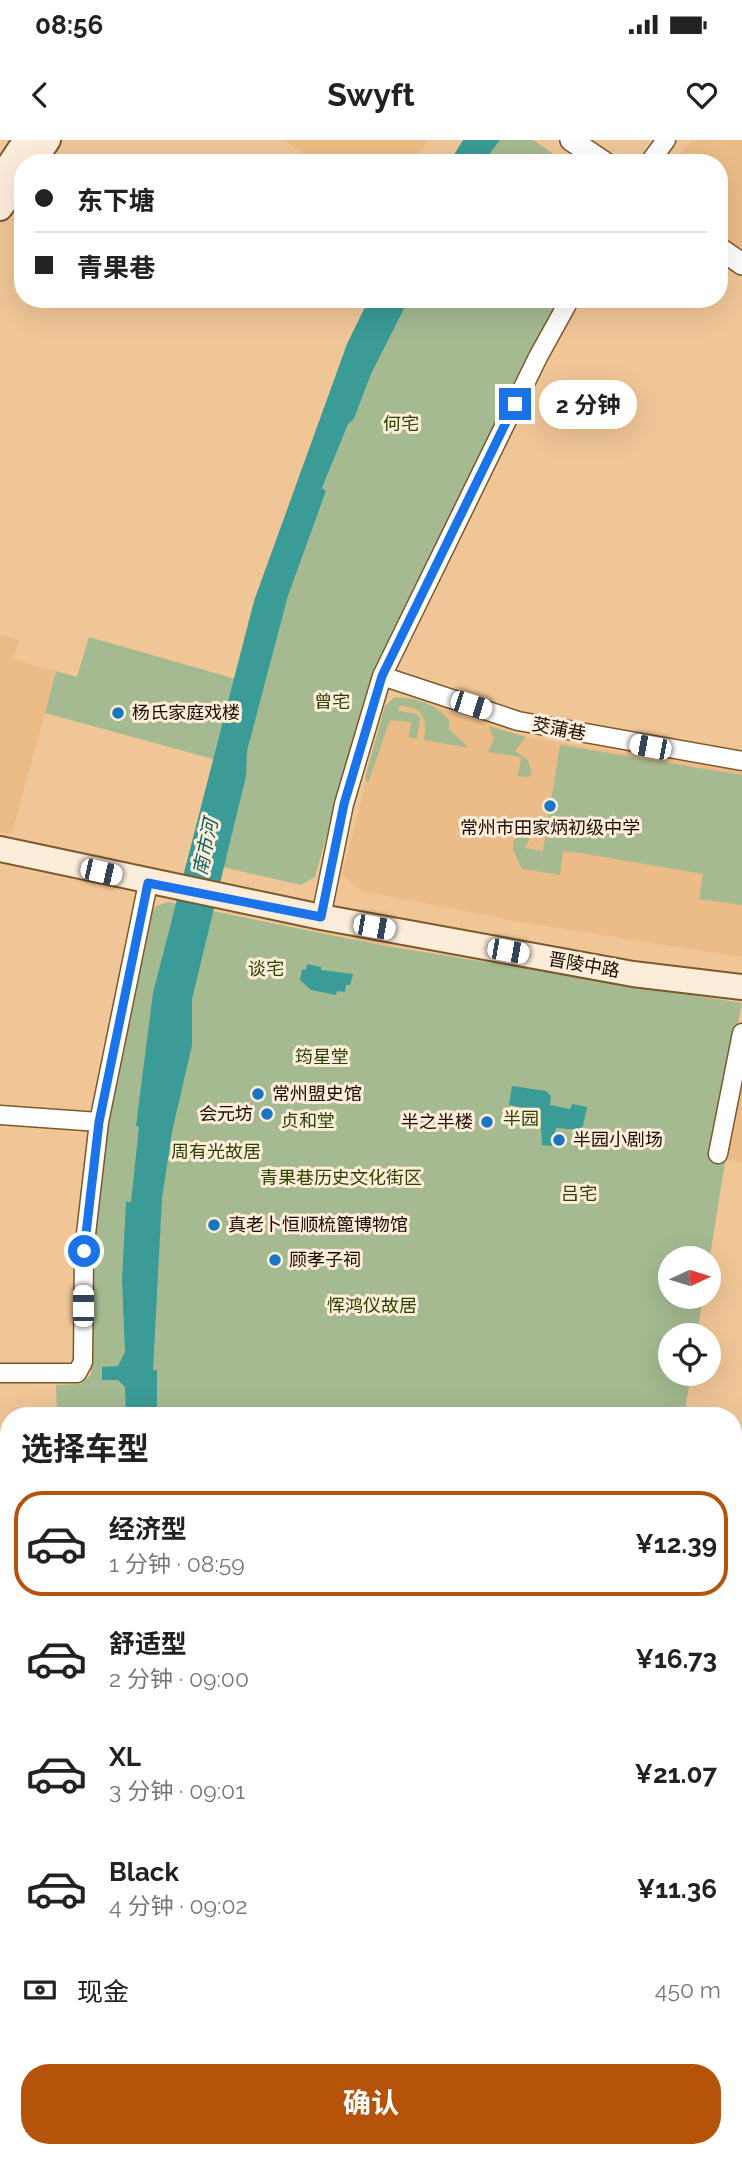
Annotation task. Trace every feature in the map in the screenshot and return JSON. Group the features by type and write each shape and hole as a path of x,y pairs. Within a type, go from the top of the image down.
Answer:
{"main road":[{"path":"0,178 14,158"},
{"path":"0,208 14,189"},
{"path":"0,849 159,885"},
{"name":"晋陵中路","path":"159,885 634,974 742,987"}],"street":[{"path":"571,140 592,154"},
{"path":"321,917 344,804 382,676 538,357 565,308"},
{"name":"茭蒲巷","path":"382,676 518,721 742,761"},
{"path":"0,1373 77,1373 83,1362 84,1251 99,1122 159,885"},
{"path":"718,1154 742,1033"},
{"path":"0,1115 99,1122"}],"shaded area":[{"path":"284,140 428,140 418,154 305,154"},
{"path":"692,140 742,140 742,251 728,242 728,154 680,154"},
{"path":"0,634 19,640 13,659 56,671 12,834 0,832"},
{"name":"常州市田家炳初级中学","path":"395,697 410,698 526,737 742,771 742,957 525,923 362,891 342,875 385,706"},
{"path":"742,1086 742,1163 727,1160"}],"green space":[{"path":"500,140 533,140 554,154 490,154"},
{"path":"404,308 556,308 371,676 315,877 301,885 222,867 246,768 45,713 56,671 77,677 89,637 264,687 288,596 326,491 322,489 371,374"},
{"path":"395,697 417,700 438,709 449,720 449,729 469,748 424,740 425,725 422,714 413,708 399,706 399,711 417,714 420,719 417,739 409,737 411,722 390,720 368,783 365,778 385,706"},
{"path":"489,726 526,737 515,751 528,760 532,774 528,777 518,776 521,757 488,752 494,739"},
{"path":"560,745 742,775 742,905 699,899 703,874 580,853 563,851 560,875 522,869 513,850 513,841 529,826 538,824 525,848 543,851"},
{"name":"青果巷历史文化街区","path":"168,902 380,945 742,1003 711,1152 726,1156 712,1246 658,1246 658,1309 701,1309 699,1323 658,1323 658,1386 689,1386 686,1407 57,1407 56,1385 81,1384 91,1374 93,1256 108,1124 149,917 156,906"}],"water":[{"path":"463,140 500,140 490,154 454,154"},
{"name":"南市河","path":"365,308 404,308 371,374 354,419 348,424 322,488 326,491 288,596 247,751 246,776 192,999 192,1045 172,1132 162,1198 153,1370 157,1370 157,1407 126,1407 125,1387 118,1380 102,1380 102,1367 118,1366 125,1352 122,1279 126,1202 131,1202 139,1127 136,1126 153,993 254,601 347,344"},
{"path":"307,964 321,967 321,970 353,974 350,985 346,985 345,992 337,991 336,995 311,990 300,980 302,969 306,970"},
{"path":"512,1086 546,1091 551,1096 550,1105 570,1109 572,1104 587,1107 582,1130 556,1128 552,1146 542,1145 540,1111 509,1105"}],"place":[{"name":"杨氏家庭戏楼","path":"118,713"},
{"name":"常州市田家炳初级中学","path":"550,806"},
{"name":"常州盟史馆","path":"258,1094"},
{"name":"会元坊","path":"267,1114"},
{"name":"半之半楼","path":"487,1122"},
{"name":"半园小剧场","path":"559,1140"},
{"name":"真老卜恒顺梳篦博物馆","path":"214,1225"},
{"name":"顾孝子祠","path":"275,1260"}],"route":[{"path":"84,1251 99,1122 148,883 321,917 344,804 382,676 515,404"}],"park label":[{"name":"何宅","path":"401,424"},
{"name":"曾宅","path":"332,702"},
{"name":"谈宅","path":"266,969"},
{"name":"筠星堂","path":"322,1057"},
{"name":"半园","path":"521,1119"},
{"name":"贞和堂","path":"308,1121"},
{"name":"周有光故居","path":"216,1152"},
{"name":"吕宅","path":"579,1194"},
{"name":"恽鸿仪故居","path":"372,1306"}]}
